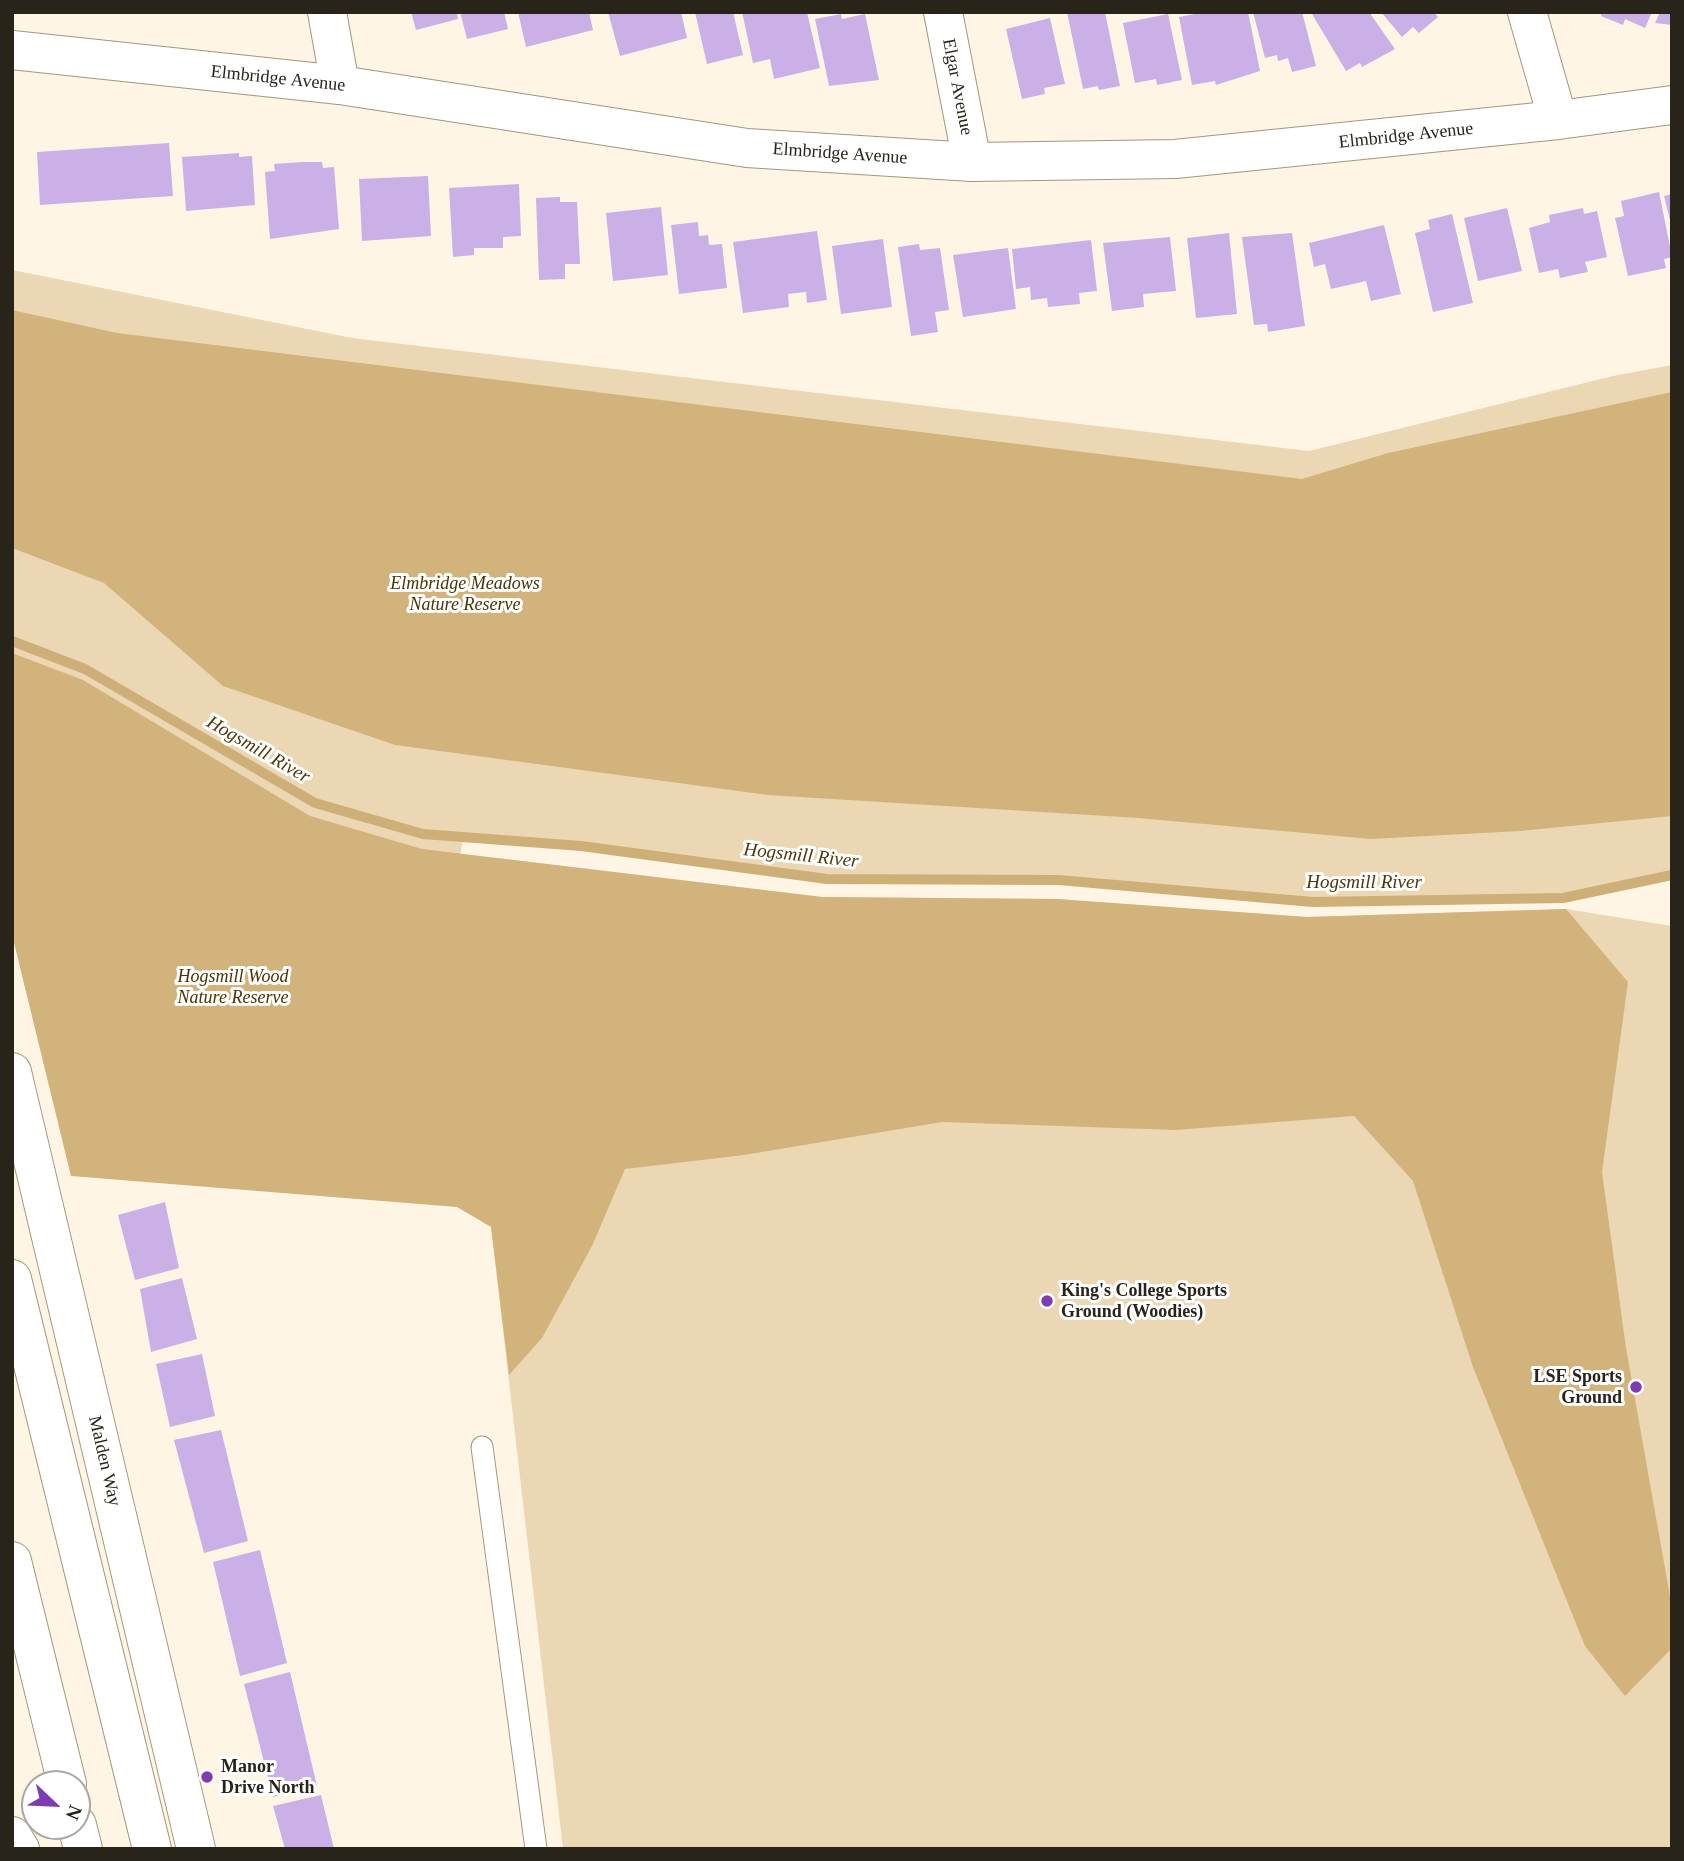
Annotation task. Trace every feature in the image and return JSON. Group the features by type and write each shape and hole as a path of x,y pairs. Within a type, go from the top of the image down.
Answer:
{"main road":[{"path":"327,12 340,85"},
{"name":"Elgar Avenue","path":"943,12 972,162"},
{"path":"1527,12 1558,120"},
{"name":"Elmbridge Avenue","path":"12,50 340,85 747,148 972,162 1175,159 1558,120 1672,105"},
{"name":"Malden Way","path":"12,1072 196,1849"},
{"path":"12,1279 152,1849"},
{"path":"12,1561 64,1770"},
{"path":"12,1836 20,1849"}],"lane":[{"path":"482,1447 536,1849"}],"green space":[{"name":"Elmbridge Meadows Nature Reserve","path":"12,270 352,338 1309,451 1613,376 1672,365 1672,875 1563,898 1299,901 1058,880 827,879 581,846 463,837 453,905 71,1176 12,934"},
{"name":"Elmbridge Meadows Nature Reserve","path":"12,310 117,333 1302,479 1388,453 1672,392 1672,816 1520,831 1371,839 1138,818 768,795 395,745 223,686 104,583 12,548"},
{"name":"Hogsmill Wood Nature Reserve","path":"12,653 83,680 310,816 422,849 822,897 1057,899 1307,917 1566,909 1628,982 1602,1172 1626,1348 1672,1608 1672,1648 1625,1696 1585,1646 1473,1367 1413,1181 1354,1116 1176,1130 942,1122 744,1155 625,1169 592,1246 542,1338 509,1375 491,1227 457,1207 71,1176 12,934"},
{"name":"King's College Sports Ground (Woodies)","path":"497,858 822,897 1057,899 1307,917 1566,909 1672,926 1672,1849 563,1849 491,1226"}],"building":[{"path":"411,12 457,12 458,19 416,30"},
{"path":"460,12 504,12 508,29 467,39"},
{"path":"518,12 589,12 593,30 526,47"},
{"path":"608,12 681,12 687,38 620,56"},
{"path":"695,12 733,12 743,55 707,64"},
{"path":"742,12 807,12 820,68 774,79 770,59 753,63"},
{"path":"1067,12 1105,12 1120,86 1099,90 1098,86 1083,89"},
{"path":"1205,12 1248,12 1260,71 1216,85 1215,81 1192,85 1179,17"},
{"path":"1253,12 1302,12 1316,66 1292,72 1288,58 1278,61 1277,55 1265,58"},
{"path":"1369,12 1395,49 1362,67 1360,63 1346,71 1312,14"},
{"path":"1381,12 1434,12 1438,17 1419,33 1413,27 1402,37"},
{"path":"1602,12 1652,12 1645,28 1625,19 1623,25 1601,16"},
{"path":"1660,12 1672,12 1672,25 1655,23"},
{"path":"841,14 842,19 865,14 879,80 829,86 815,19"},
{"path":"1168,14 1182,80 1157,85 1156,79 1135,83 1123,23"},
{"path":"1050,18 1065,84 1044,88 1045,94 1022,99 1006,29"},
{"path":"169,143 173,196 40,205 37,152"},
{"path":"239,153 239,157 252,156 255,205 186,211 182,157"},
{"path":"322,162 323,168 334,167 339,229 270,239 265,172 275,171 274,164"},
{"path":"428,176 431,236 362,241 359,179"},
{"path":"519,184 521,236 503,237 503,248 474,248 474,255 453,257 449,188"},
{"path":"1659,192 1672,257 1664,259 1666,268 1628,276 1615,218 1624,216 1621,201"},
{"path":"1672,194 1672,224 1671,224 1664,196"},
{"path":"560,197 560,202 577,202 580,264 565,264 565,279 539,280 536,198"},
{"path":"661,207 668,275 613,281 606,213"},
{"path":"1507,208 1522,271 1478,281 1464,218"},
{"path":"1583,208 1584,214 1597,211 1607,257 1585,262 1588,272 1560,278 1558,269 1539,273 1529,228 1550,222 1549,215"},
{"path":"1452,214 1473,303 1433,312 1415,233 1430,229 1428,220"},
{"path":"698,222 699,236 708,235 709,245 722,244 727,288 679,294 671,225"},
{"path":"1384,225 1401,294 1371,301 1366,281 1331,289 1325,264 1314,267 1309,243"},
{"path":"817,231 827,300 807,303 806,292 788,294 789,307 743,313 733,242"},
{"path":"1229,233 1237,314 1196,318 1187,238"},
{"path":"1292,233 1305,326 1268,332 1267,324 1254,325 1242,237"},
{"path":"1170,237 1176,291 1143,294 1144,307 1112,311 1103,243"},
{"path":"883,239 892,307 841,314 832,246"},
{"path":"1091,240 1097,291 1079,293 1080,304 1048,307 1047,298 1031,300 1030,287 1016,289 1012,249"},
{"path":"919,244 920,250 940,248 949,310 935,312 938,332 911,336 898,247"},
{"path":"1008,248 1016,309 963,317 953,255"},
{"path":"165,1202 179,1268 135,1280 118,1215"},
{"path":"182,1278 197,1339 151,1352 140,1289"},
{"path":"202,1354 215,1416 170,1427 156,1364"},
{"path":"221,1430 248,1541 204,1553 174,1440"},
{"path":"260,1550 287,1663 240,1676 213,1562"},
{"path":"290,1672 317,1786 273,1797 244,1684"},
{"path":"321,1795 334,1849 285,1849 273,1806"}],"waterway":[{"name":"Hogsmill River","path":"12,641 85,669 315,803 423,834 581,846 827,879 1058,880 1313,902 1563,898 1672,875"}],"place":[{"name":"King's College Sports Ground (Woodies)","path":"1047,1301"},
{"name":"LSE Sports Ground","path":"1636,1387"},
{"name":"Manor Drive North","path":"207,1777"}]}
